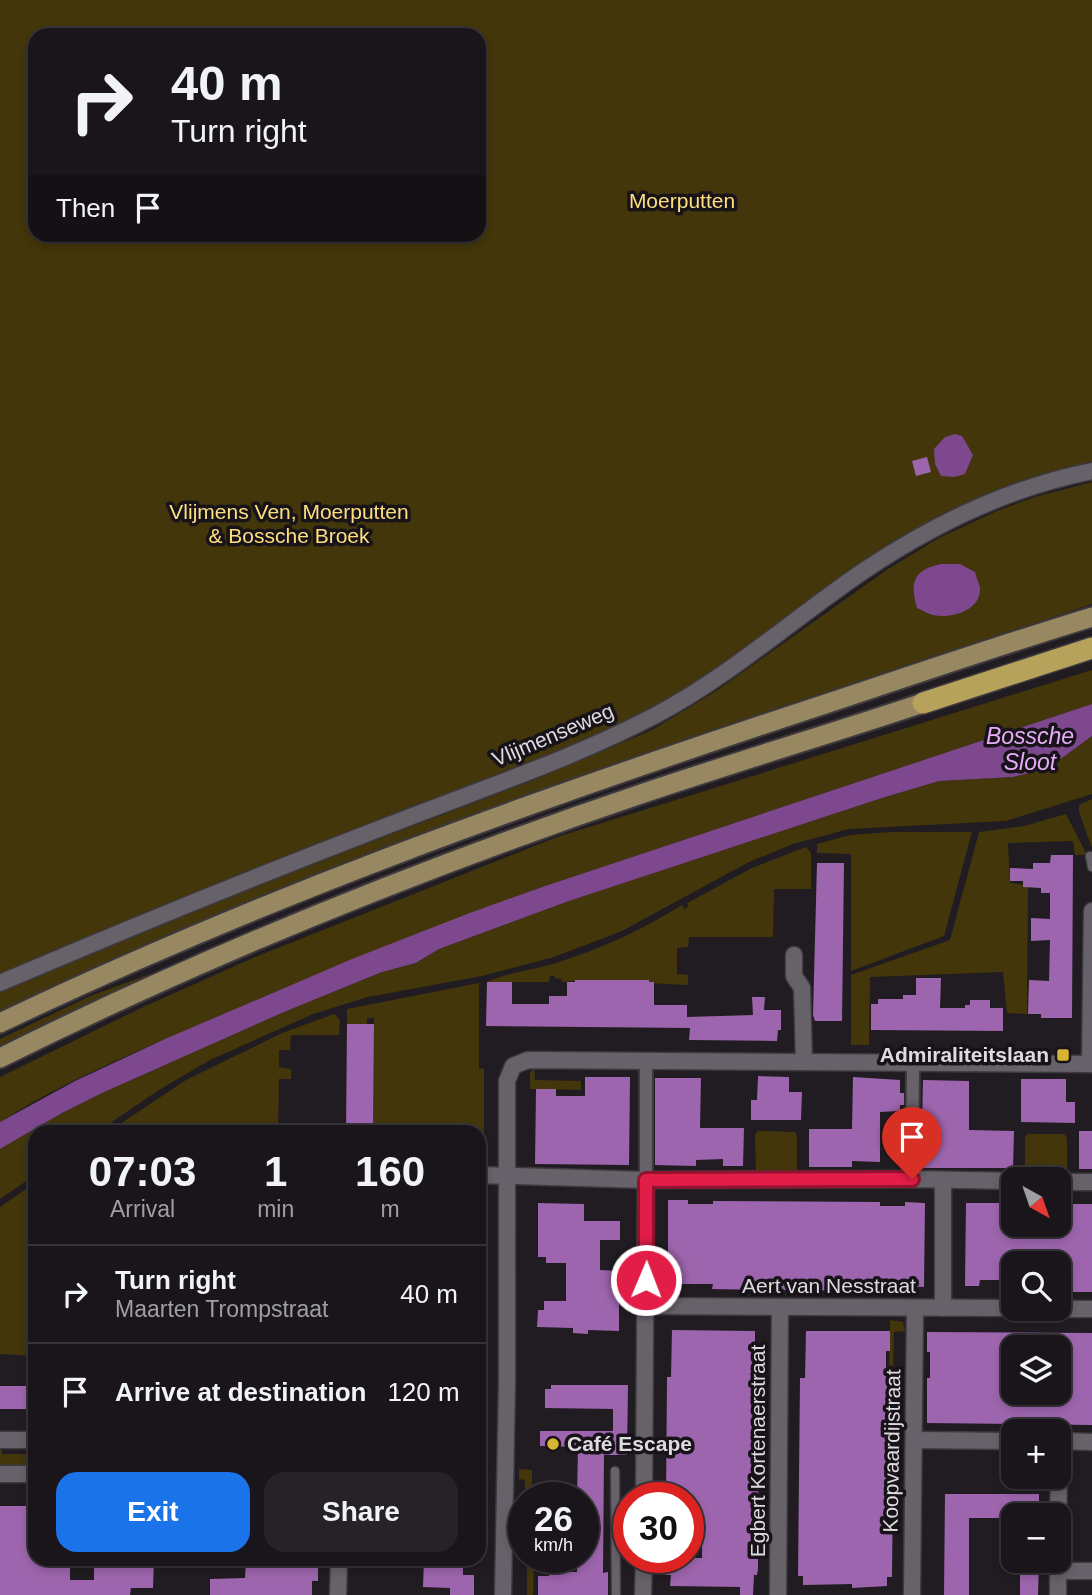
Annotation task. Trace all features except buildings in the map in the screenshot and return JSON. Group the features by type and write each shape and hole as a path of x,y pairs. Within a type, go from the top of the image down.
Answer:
{"highway":[{"path":"923,703 1092,648"}],"main road":[{"path":"0,1023 137,960 392,855 618,772 1092,617"},
{"path":"0,1058 264,936 418,875 640,794 923,703"}],"street":[{"name":"Vlijmenseweg","path":"0,983 329,848 594,745 655,715 705,685 864,571 916,538 961,515 1012,494 1054,479 1092,471"},
{"path":"502,1595 507,1382 507,1081 513,1066 528,1060 1091,1064 1092,911"},
{"path":"794,955 793,976 802,988 804,1061"},
{"path":"644,1482 646,1061"},
{"path":"912,1063 912,1179"},
{"path":"486,1175 646,1180 1001,1181"},
{"path":"943,1181 943,1308"},
{"path":"1071,1182 1092,1182"},
{"name":"Aert van Nesstraat","path":"645,1306 1001,1308"},
{"name":"Egbert Kortenaerstraat","path":"778,1595 780,1307"},
{"name":"Koopvaardijstraat","path":"912,1595 915,1308"},
{"path":"1071,1309 1092,1309"},
{"path":"0,1440 28,1440"},
{"path":"914,1440 1001,1441"},
{"path":"1071,1441 1092,1442"},
{"path":"0,1474 28,1474"},
{"path":"338,1595 339,1566"},
{"path":"1071,1568 1092,1571"},
{"path":"643,1595 644,1573"},
{"path":"1058,1573 1058,1595"}],"lane":[{"path":"1090,856 1092,867"},
{"path":"615,1471 616,1595"}],"green space":[{"name":"Vlijmens Ven, Moerputten & Bossche Broek","path":"0,0 1092,0 1092,467 1000,493 789,619 693,683 597,740 231,878 0,974"},
{"path":"1092,482 1092,604 632,759 0,1014 0,991 235,893 524,784 652,730 719,689 888,569 939,538 999,510"},
{"path":"1092,670 1092,704 545,886 459,918 289,986 127,1056 49,1093 0,1122 0,1077 141,1008 255,957 557,837"},
{"path":"1092,736 1092,794 1006,821 849,829 793,844 749,862 622,931 554,957 482,976 368,997 313,1014 210,1060 107,1125 41,1125 102,1093 284,1012 382,972 417,963 439,949 569,901 939,781 1013,777 1054,764"},
{"path":"1092,799 1092,848 1079,805"},
{"path":"1066,814 1087,855 1075,855 1073,841 1008,843 1010,883 1028,885 1027,1014 1007,1013 1003,972 870,977 869,1045 851,1045 851,975 950,940 979,832 1024,826"},
{"path":"972,832 944,936 851,971 851,854 817,853 817,844 850,835"},
{"path":"806,847 811,853 811,889 774,889 773,937 689,937 688,947 677,948 677,974 688,975 688,985 586,980 562,982 562,979 555,976 550,976 549,982 487,982 559,962 608,944 682,905 684,909 689,906 687,903 752,868"},
{"path":"150,974 0,1049 0,1039 90,996"},
{"path":"479,983 479,1068 484,1069 484,1125 373,1125 374,1018 367,1018 367,1025 347,1024 347,1009"},
{"path":"334,1014 340,1020 339,1035 291,1035 290,1050 279,1050 279,1067 291,1069 291,1079 279,1079 278,1125 118,1125 186,1080 282,1033"},
{"path":"534,1069 535,1080 581,1081 581,1090 530,1089 530,1072"},
{"path":"758,1131 795,1132 797,1170 756,1171 755,1135"},
{"path":"28,1133 28,1180 0,1199 0,1149"},
{"path":"1028,1134 1064,1134 1067,1138 1067,1167 1025,1167 1025,1137"},
{"path":"28,1188 28,1356 0,1354 0,1207"},
{"path":"890,1320 903,1322 905,1331 894,1332 893,1372 889,1372"},
{"path":"0,1443 2,1454 28,1454 28,1470 0,1469"},
{"path":"519,1469 532,1470 532,1482 519,1479"},
{"path":"527,1573 534,1573 533,1595 527,1595"}],"water":[{"path":"955,434 962,436 973,455 965,474 941,476 935,464 934,449 945,437"},
{"path":"941,564 960,564 975,572 980,588 979,596 964,612 940,616 917,608 914,591 916,578 924,570"},
{"name":"Bossche Sloot","path":"1092,704 1092,736 1042,770 1013,777 939,781 569,901 439,949 416,963 382,972 284,1012 102,1093 41,1125 28,1125 28,1133 0,1149 0,1122 75,1081 165,1039 352,959 545,886"}],"place":[{"name":"Admiraliteitslaan","path":"1063,1055"},
{"name":"Café Escape","path":"553,1444"}],"route":[{"path":"646,1280 646,1180 912,1179"}],"park label":[{"name":"Moerputten","path":"682,201"}]}
